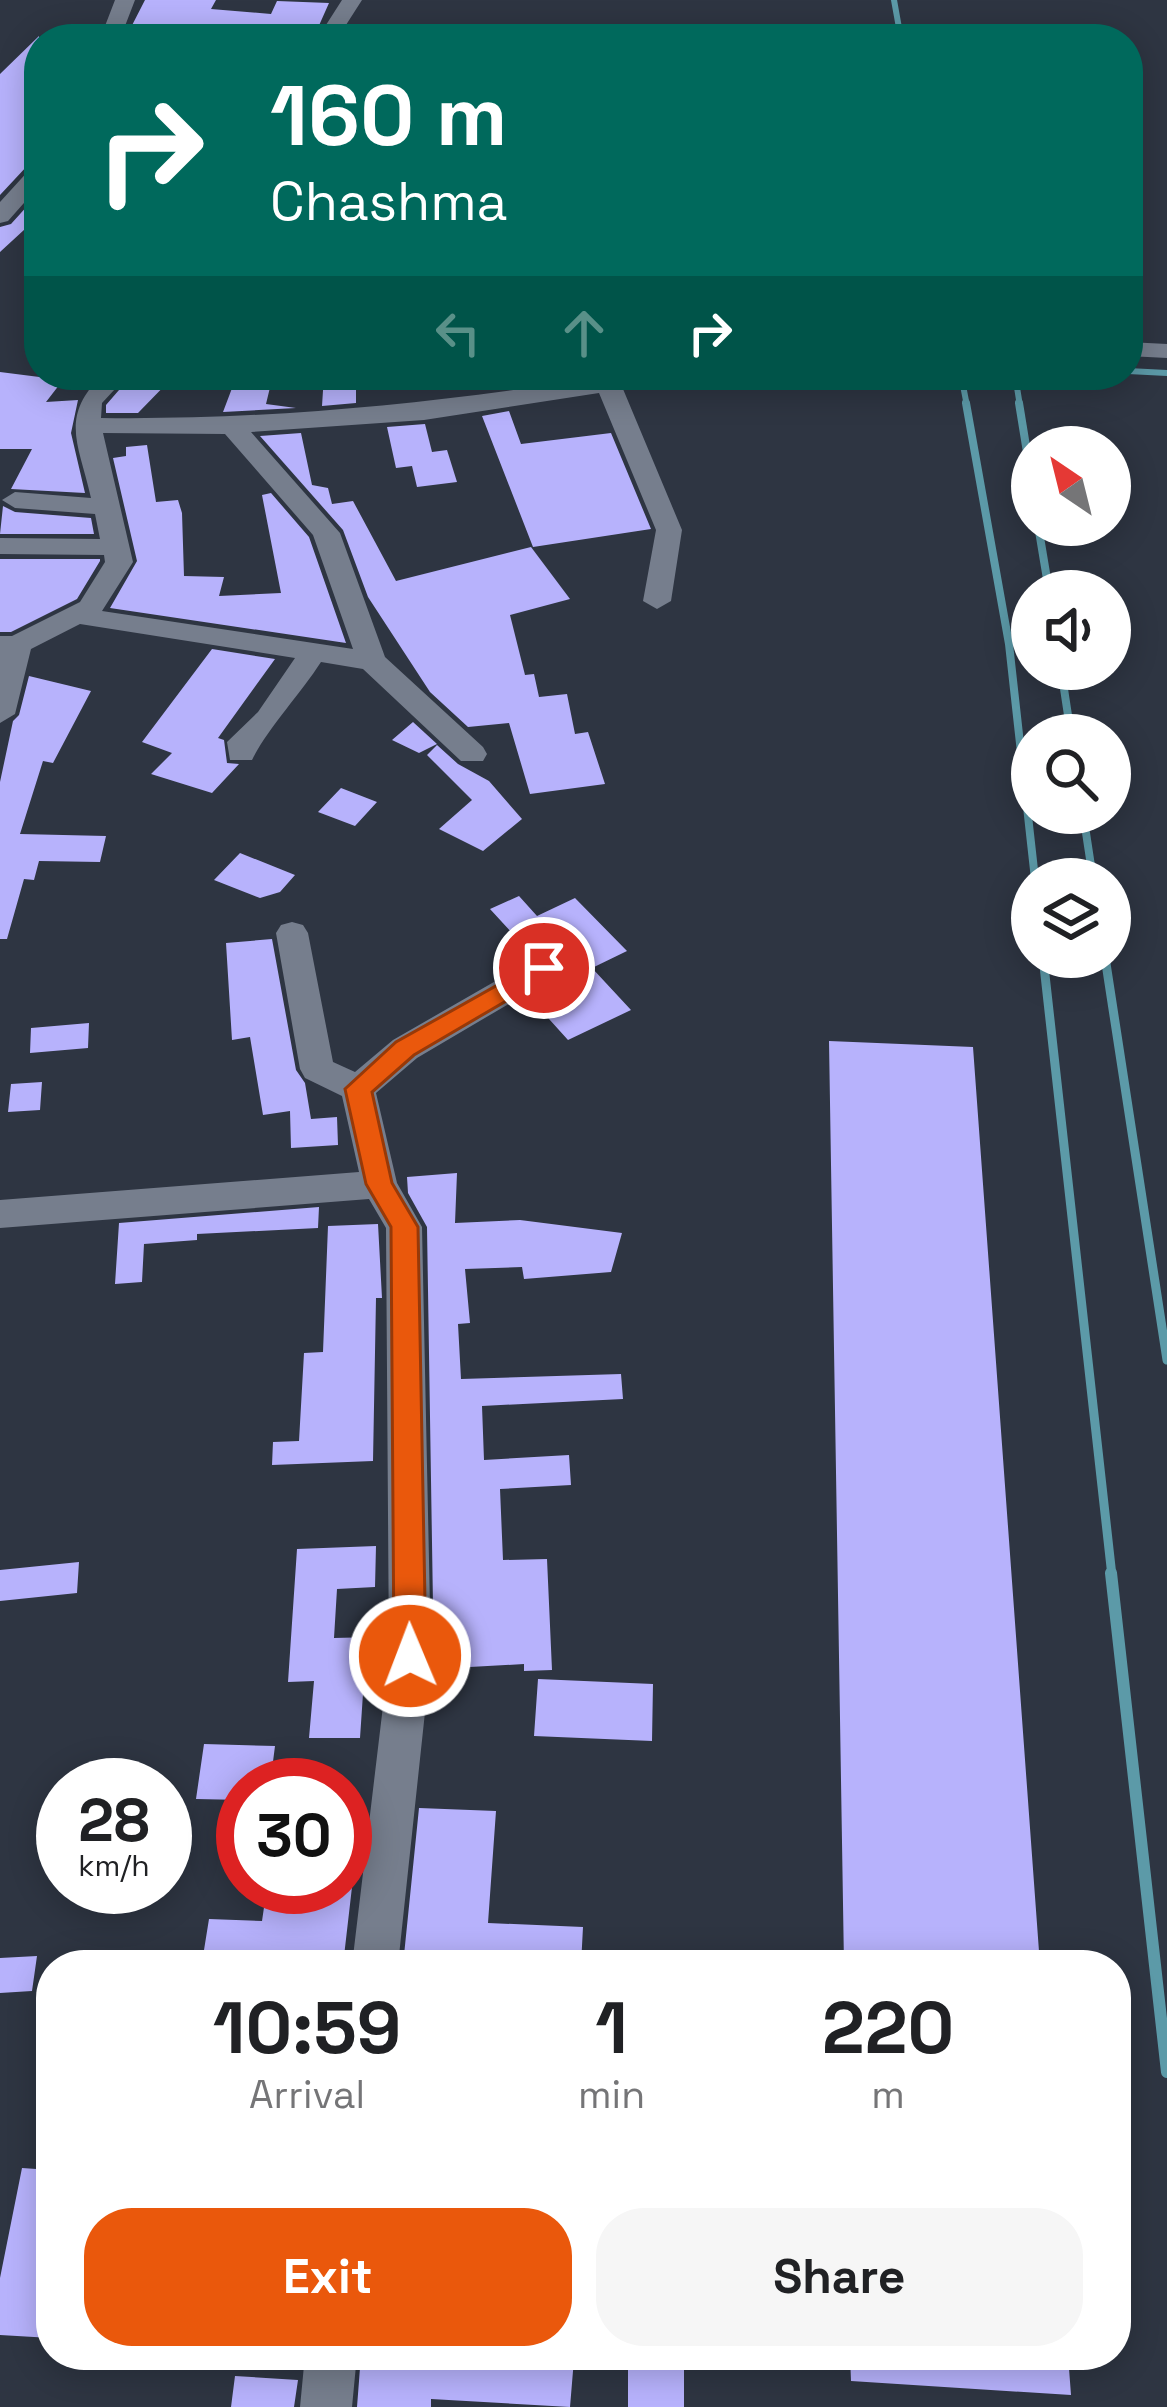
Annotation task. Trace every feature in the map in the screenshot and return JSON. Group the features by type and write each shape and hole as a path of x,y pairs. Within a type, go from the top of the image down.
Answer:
{"street":[{"path":"0,216 24,189"},
{"path":"0,714 9,645 90,608 119,562 88,425 90,401 101,390"},
{"path":"88,425 232,426 424,412 559,390"},
{"path":"611,390 669,530 657,601"},
{"path":"232,426 326,533 372,661 472,754"},
{"path":"15,500 105,507"},
{"path":"0,546 115,547"},
{"path":"76,615 372,661"},
{"path":"241,753 242,742 268,718 313,653"},
{"path":"292,933 317,1069 358,1089"},
{"path":"358,1089 405,1049 544,968"},
{"path":"358,1089 379,1184 404,1227 410,1656 377,1950"},
{"path":"0,1214 379,1184"},
{"path":"326,2407 330,2370"}],"building":[{"path":"145,0 216,0 211,9 271,14 277,1 329,3 320,24 133,24"},
{"path":"24,51 24,169 0,195 0,74"},
{"path":"24,210 24,230 0,252 0,227 11,224"},
{"path":"0,372 24,375 24,390 55,390 46,402 78,400 71,433 85,493 11,489 32,449 0,449"},
{"path":"119,390 160,390 138,413 106,413 106,405"},
{"path":"231,390 269,390 266,404 296,408 223,412"},
{"path":"323,390 356,390 356,403 322,406"},
{"path":"509,411 521,444 611,433 651,529 533,547 482,416"},
{"path":"425,424 432,452 447,450 457,482 417,487 412,466 396,468 387,427"},
{"path":"301,433 312,485 328,488 332,504 353,501 396,581 531,547 570,599 510,615 525,675 534,674 539,697 567,694 575,734 588,732 605,784 530,794 509,723 468,727 430,692 368,597 343,530 260,436"},
{"path":"147,445 156,502 178,500 182,513 184,576 224,577 219,596 281,593 262,495 271,493 309,537 346,643 110,608 137,561 113,458 126,456 126,447"},
{"path":"3,506 15,512 91,518 94,534 0,534"},
{"path":"0,559 100,561 77,599 11,632 0,632"},
{"path":"212,649 275,659 218,738 224,740 227,763 239,764 212,793 151,774 172,753 142,742"},
{"path":"29,676 91,691 53,763 43,761 20,834 106,836 100,862 39,861 34,880 24,879 7,939 0,939 0,782"},
{"path":"413,722 437,744 419,753 392,740"},
{"path":"437,745 458,764 489,781 522,819 483,851 439,829 472,800 427,755"},
{"path":"341,788 377,802 355,826 318,812"},
{"path":"240,853 295,875 280,892 260,898 214,880"},
{"path":"519,896 537,916 575,898 627,951 592,968 631,1010 568,1040 540,1009 556,1001 544,988 560,978 564,970 560,958 533,956 490,909"},
{"path":"272,939 296,1070 305,1083 311,1119 337,1117 338,1145 291,1148 290,1111 263,1115 250,1037 232,1040 226,943"},
{"path":"89,1023 88,1048 30,1053 31,1028"},
{"path":"829,1041 973,1047 1039,1950 844,1950"},
{"path":"42,1082 40,1110 8,1112 11,1084"},
{"path":"457,1173 455,1223 520,1220 622,1233 611,1272 524,1279 522,1267 465,1269 470,1323 458,1324 461,1379 621,1374 623,1399 482,1406 484,1460 569,1455 571,1485 500,1489 503,1560 547,1559 552,1670 524,1671 524,1664 434,1669 427,1227 408,1193 407,1177"},
{"path":"319,1207 318,1228 197,1234 197,1240 144,1244 142,1282 115,1284 119,1223"},
{"path":"378,1224 382,1298 376,1298 373,1461 272,1465 273,1442 299,1441 304,1353 323,1352 328,1226"},
{"path":"376,1546 375,1587 337,1589 334,1638 374,1637 372,1679 364,1679 360,1738 309,1738 314,1681 288,1682 297,1549"},
{"path":"79,1562 77,1593 0,1601 0,1570"},
{"path":"538,1679 653,1684 652,1741 534,1736"},
{"path":"204,1744 275,1746 273,1758 216,1758 216,1799 196,1799"},
{"path":"419,1808 496,1811 488,1923 583,1927 582,1950 405,1950"},
{"path":"263,1914 349,1914 345,1950 204,1950 209,1919 262,1921"},
{"path":"36,1956 32,1991 0,1993 0,1958"},
{"path":"22,2168 36,2169 36,2337 0,2335 0,2278"},
{"path":"360,2370 573,2370 570,2407 431,2399 431,2407 357,2407"},
{"path":"628,2370 684,2370 684,2407 628,2407"},
{"path":"851,2370 1069,2370 1071,2395 851,2381"},
{"path":"235,2376 298,2380 294,2407 231,2407"}],"waterway":[{"path":"894,0 898,24"},
{"path":"1143,372 1167,373"},
{"path":"964,390 967,406"},
{"path":"1017,390 1020,406"},
{"path":"966,403 1009,644 1033,858"},
{"path":"1019,403 1023,426"},
{"path":"1042,546 1046,570"},
{"path":"1064,690 1068,714"},
{"path":"1086,834 1090,858"},
{"path":"1045,978 1112,1576"},
{"path":"1108,978 1167,1360"},
{"path":"1111,1573 1167,2072"}],"route":[{"path":"410,1656 404,1227 379,1184 358,1089 405,1049 544,968"}]}
